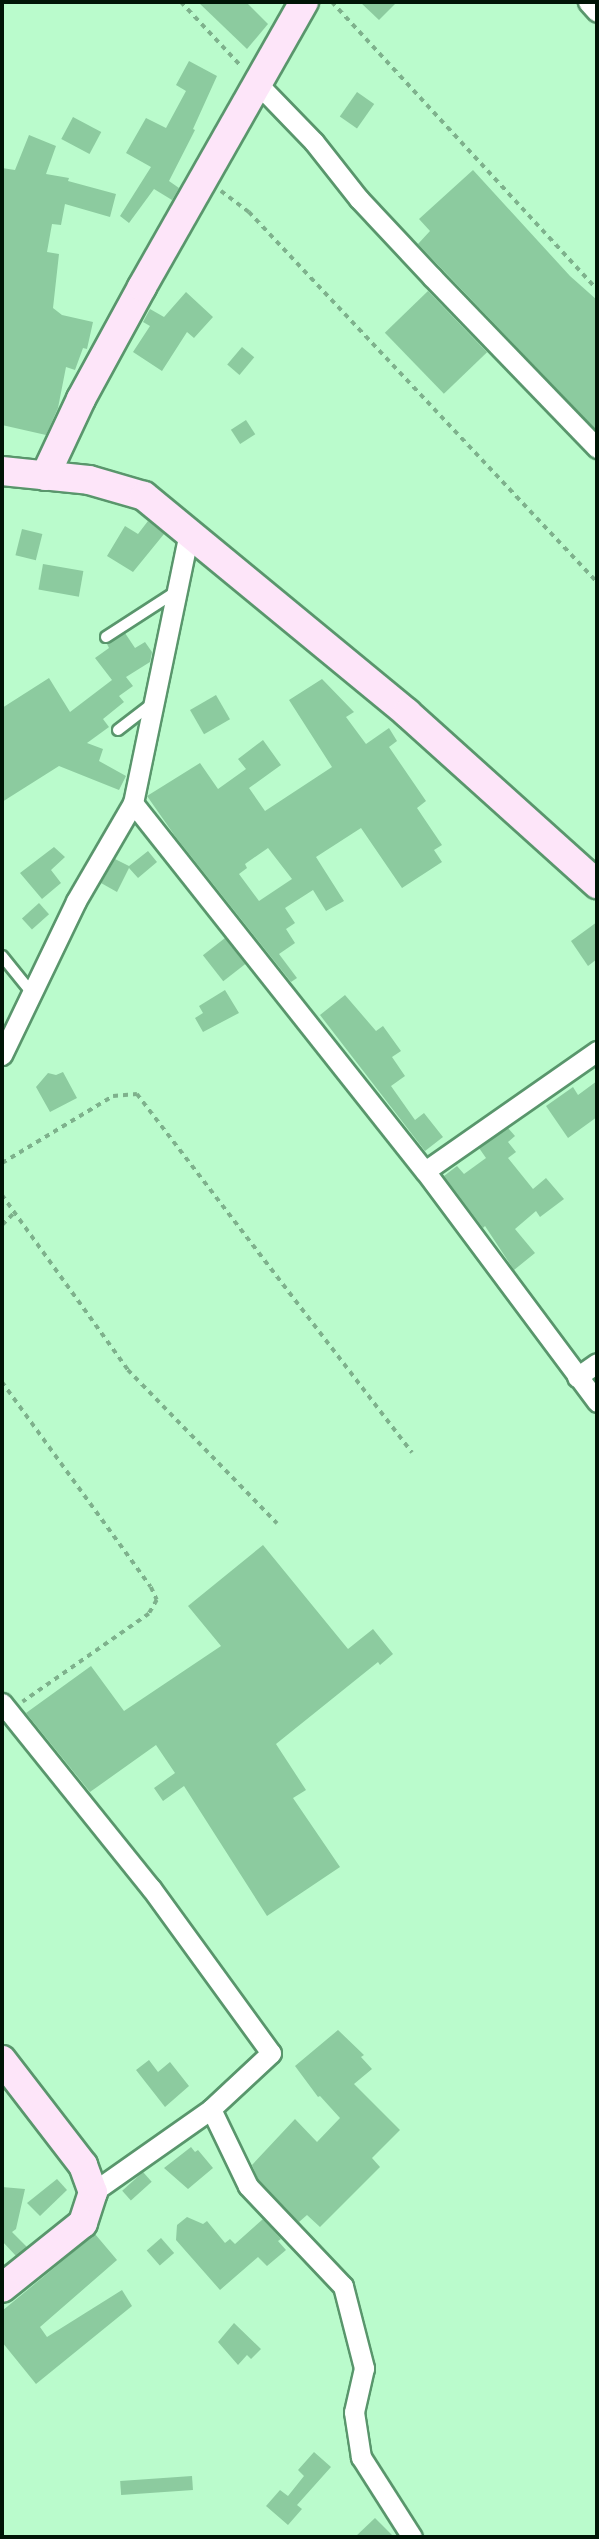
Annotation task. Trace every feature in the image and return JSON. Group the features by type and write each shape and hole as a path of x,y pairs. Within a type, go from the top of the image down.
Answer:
{"street":[{"path":"45,476 81,399 303,2"},
{"path":"588,2 597,12"},
{"path":"256,82 314,142 359,199 597,448"},
{"path":"2,471 89,480 144,496 407,713 597,884"},
{"path":"2,1055 76,901 132,803 156,700 189,533"},
{"path":"132,803 425,1171 597,1402"},
{"path":"425,1171 597,1051"},
{"path":"577,1377 597,1363"},
{"path":"2,2288 83,2223 93,2192 211,2109 271,2053 151,1888 5,1708"},
{"path":"2,2060 83,2165 93,2192"},
{"path":"211,2109 248,2186 343,2286 364,2368 354,2412 362,2457 412,2537"}],"lane":[{"path":"106,636 178,591"},
{"path":"118,730 156,700"},
{"path":"2,956 32,993"}],"path":[{"path":"181,2 256,82"},
{"path":"332,2 597,289"},
{"path":"203,178 249,212 597,582"},
{"path":"2,1163 113,1096 137,1094 412,1453"},
{"path":"2,1195 128,1370 277,1523"},
{"path":"2,1225 15,1212"},
{"path":"2,1382 152,1587 157,1600 149,1614 5,1708"}],"building":[{"path":"198,2 246,2 268,24 247,49"},
{"path":"360,2 397,2 379,20"},
{"path":"189,61 217,76 193,129 195,130 169,181 179,188 172,200 154,189 129,223 120,216 151,167 126,153 146,118 166,128 186,91 176,85"},
{"path":"357,92 374,104 357,129 340,117"},
{"path":"73,117 101,132 90,154 61,139"},
{"path":"29,135 56,146 46,174 69,178 68,181 116,194 110,217 65,204 61,225 52,224 47,252 59,254 53,308 62,315 93,322 87,349 83,348 75,370 66,367 58,408 46,435 2,425 2,168 15,170"},
{"path":"473,170 570,276 597,300 597,431 418,244 430,231 419,219"},
{"path":"428,291 487,352 444,394 385,333"},
{"path":"186,292 213,317 194,338 187,332 162,371 133,352 150,326 143,322 150,309 164,317"},
{"path":"242,347 254,357 239,375 227,365"},
{"path":"246,420 255,434 240,444 231,430"},
{"path":"148,521 164,534 133,572 107,556 125,526 138,534"},
{"path":"22,529 42,534 36,560 15,555"},
{"path":"43,564 83,571 79,597 38,590"},
{"path":"125,633 135,648 145,642 152,652 150,662 126,677 133,686 119,696 124,702 103,719 109,727 87,743 103,749 99,761 126,776 119,790 59,766 2,802 2,708 49,678 70,712 112,680 95,658 109,648 107,644"},
{"path":"322,679 354,712 346,717 366,744 389,728 397,741 389,747 426,801 417,808 442,845 434,850 442,862 402,888 361,828 316,857 344,901 326,911 313,890 285,908 295,923 286,929 295,943 279,954 297,978 291,982 175,836 147,796 200,763 218,789 246,769 238,759 263,740 281,765 249,788 265,811 332,767 289,700","holes":["268,848 292,879 259,901 239,874 247,868 245,864"]},
{"path":"216,695 230,719 204,734 190,710"},
{"path":"54,847 65,857 51,870 61,883 42,899 20,873"},
{"path":"148,851 157,862 138,878 129,868 117,892 101,883 115,859 129,866"},
{"path":"39,903 49,914 32,930 22,918"},
{"path":"597,922 597,959 588,966 571,941"},
{"path":"225,938 245,964 223,981 203,955"},
{"path":"225,990 239,1013 203,1032 195,1018 203,1013 199,1006"},
{"path":"345,995 376,1031 383,1026 401,1051 392,1057 405,1076 391,1086 415,1120 424,1113 443,1137 425,1151 320,1015"},
{"path":"63,1072 77,1098 50,1112 36,1087 48,1073 56,1075"},
{"path":"597,1081 597,1117 568,1138 546,1106 573,1087 578,1095"},
{"path":"508,1128 515,1136 508,1142 516,1152 508,1158 533,1189 546,1178 564,1199 540,1217 536,1211 515,1229 535,1253 514,1270 485,1226 483,1228 444,1176 457,1166 464,1174 486,1158 479,1148"},
{"path":"263,1545 348,1649 373,1629 393,1654 380,1665 378,1662 276,1744 306,1790 293,1798 340,1867 267,1916 184,1786 163,1801 154,1788 175,1773 156,1745 90,1792 26,1713 91,1666 124,1711 221,1646 188,1606"},
{"path":"338,2030 364,2055 361,2057 372,2069 354,2084 400,2130 372,2158 380,2167 320,2227 307,2215 299,2222 258,2179 252,2165 295,2119 317,2142 340,2118 320,2096 318,2097 295,2066"},
{"path":"149,2060 158,2072 170,2062 189,2086 165,2107 136,2070"},
{"path":"191,2147 195,2152 198,2150 213,2168 188,2189 164,2168"},
{"path":"143,2172 152,2182 131,2200 122,2191"},
{"path":"57,2179 67,2190 40,2216 27,2203"},
{"path":"2,2187 25,2189 16,2229 12,2232 27,2247 16,2256 2,2241"},
{"path":"187,2217 203,2224 207,2221 225,2243 230,2239 235,2244 263,2219 281,2239 278,2241 286,2250 267,2266 258,2257 220,2290 176,2240 177,2225"},
{"path":"95,2234 117,2260 40,2327 47,2337 122,2290 132,2306 36,2384 2,2342 2,2311"},
{"path":"161,2238 174,2253 160,2266 147,2250"},
{"path":"234,2323 261,2349 251,2359 247,2355 238,2365 218,2342"},
{"path":"314,2452 331,2467 297,2505 302,2509 288,2525 266,2506 280,2490 288,2496 304,2476 298,2470"},
{"path":"192,2476 193,2490 121,2495 120,2481"},
{"path":"375,2518 394,2537 355,2537"}]}
